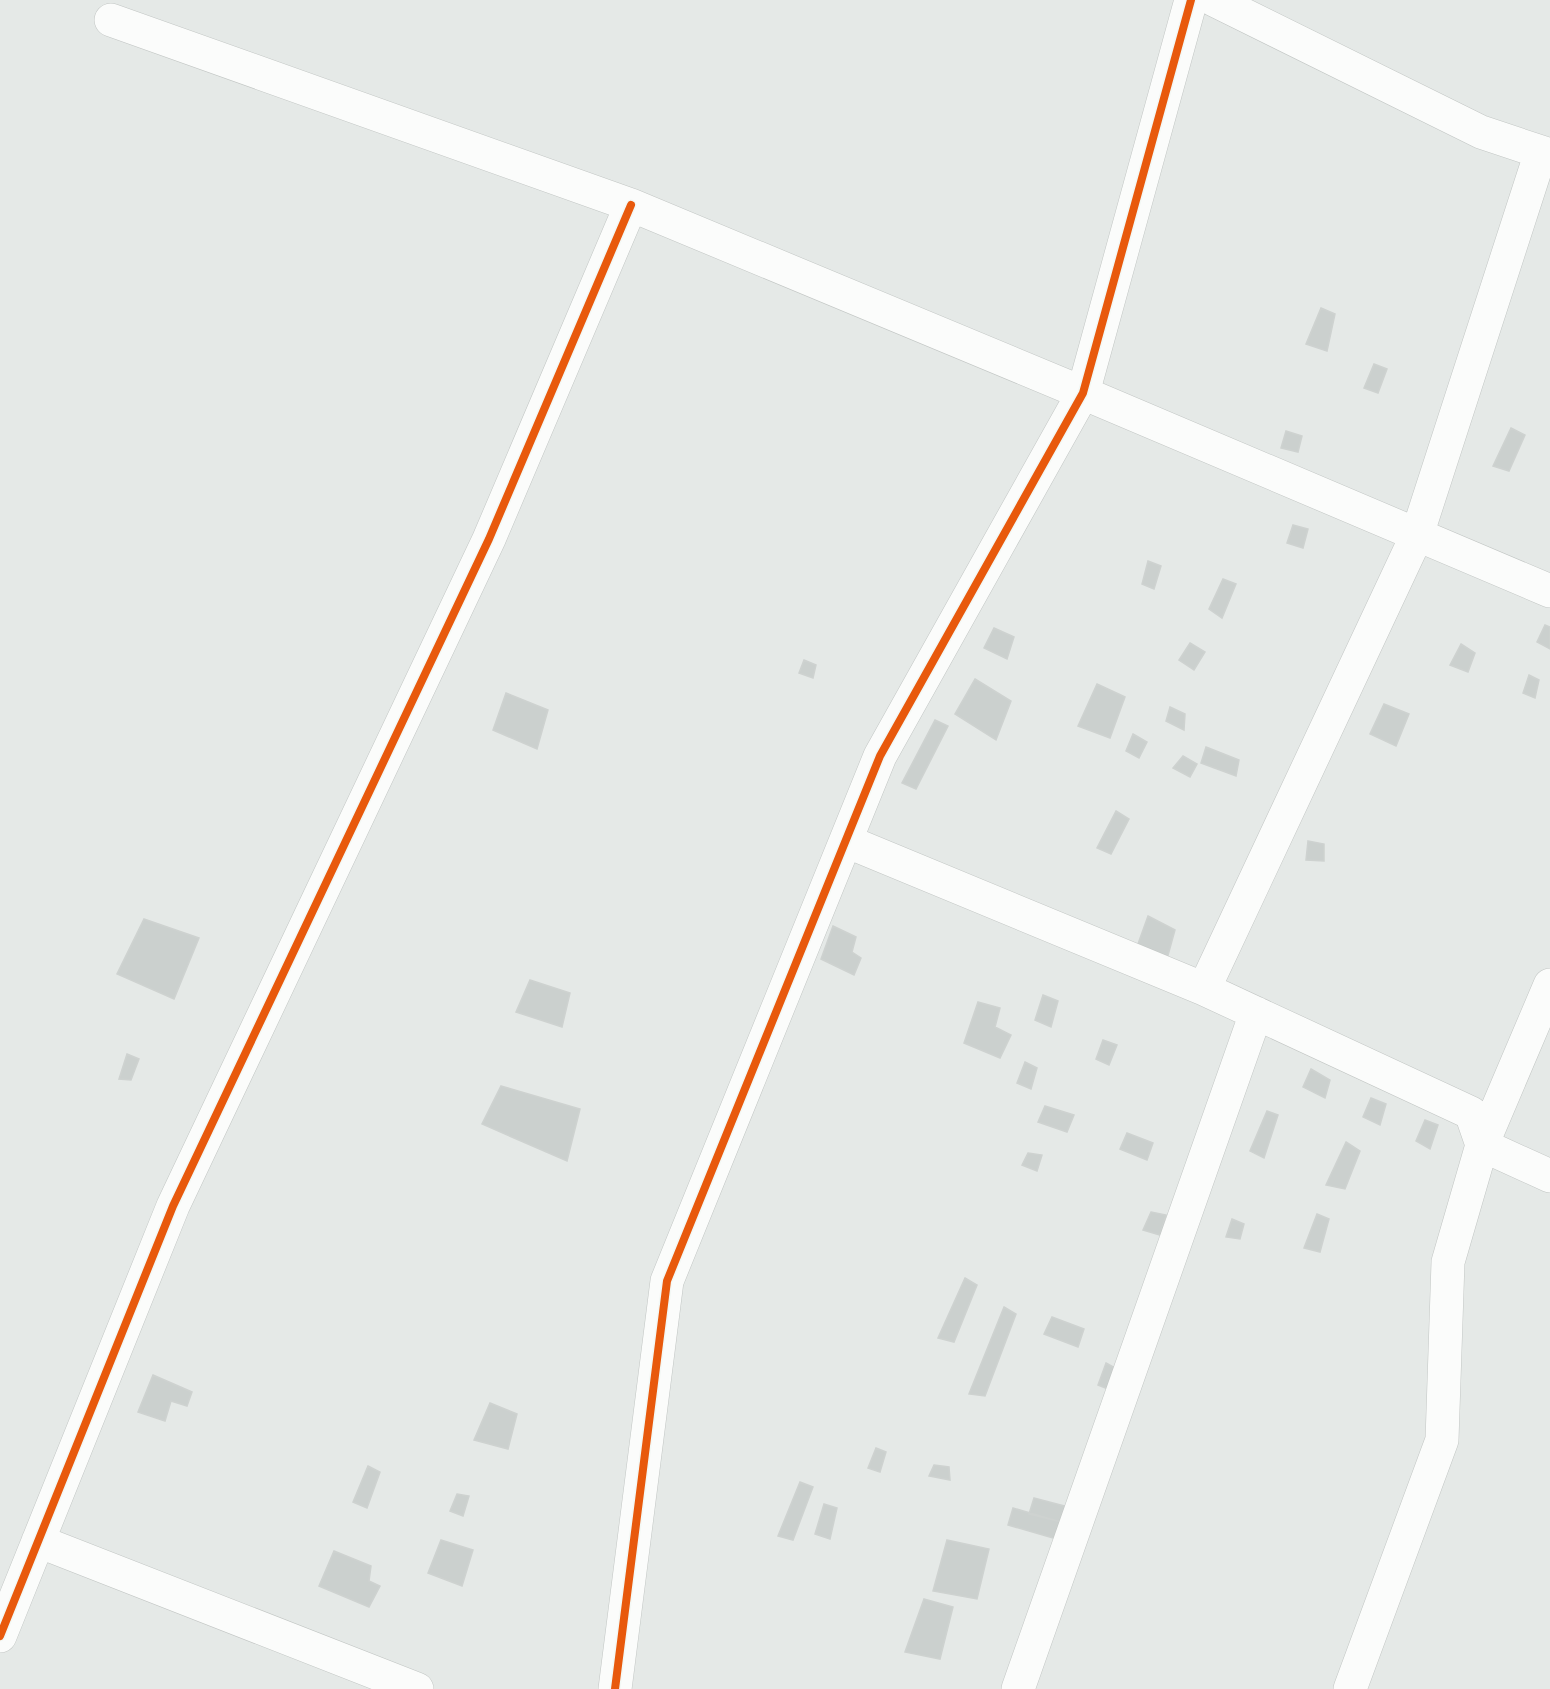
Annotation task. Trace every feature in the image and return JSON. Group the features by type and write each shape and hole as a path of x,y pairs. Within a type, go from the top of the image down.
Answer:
{"street":[{"path":"615,1689 667,1281 880,756 1083,393 1191,0"},
{"path":"1204,990 1417,535 1546,154 1481,132 1214,0"},
{"path":"111,20 630,206 1083,393 1550,591"},
{"path":"0,1636 173,1206 489,539 630,206"},
{"path":"846,841 1204,990 1471,1113 1482,1145 1550,1176"},
{"path":"1350,1689 1442,1440 1448,1262 1482,1145 1550,985"},
{"path":"1018,1689 1256,1013"},
{"path":"38,1541 417,1689"}],"building":[{"path":"1321,308 1335,314 1327,351 1306,344"},
{"path":"1374,364 1387,369 1378,393 1364,388"},
{"path":"1511,428 1525,435 1509,471 1493,466"},
{"path":"1286,431 1302,436 1298,452 1281,448"},
{"path":"1293,525 1308,529 1303,548 1287,543"},
{"path":"1148,561 1161,566 1154,589 1142,584"},
{"path":"1223,579 1236,584 1222,618 1209,609"},
{"path":"1545,625 1550,627 1550,649 1537,642"},
{"path":"994,628 1014,637 1007,659 984,648"},
{"path":"1190,643 1205,652 1194,670 1179,660"},
{"path":"1461,644 1475,653 1468,672 1450,665"},
{"path":"804,660 816,665 813,678 799,673"},
{"path":"1529,675 1539,680 1535,698 1523,693"},
{"path":"975,679 1011,701 996,740 955,714"},
{"path":"1097,684 1125,697 1110,738 1078,726"},
{"path":"506,693 548,710 537,749 493,730"},
{"path":"1384,704 1409,714 1396,746 1370,734"},
{"path":"1170,707 1185,714 1184,730 1166,721"},
{"path":"935,720 948,726 916,789 902,783"},
{"path":"1133,734 1147,742 1139,758 1126,751"},
{"path":"1206,747 1239,760 1236,776 1201,763"},
{"path":"1183,756 1197,764 1190,777 1173,768"},
{"path":"1116,811 1129,819 1111,854 1097,848"},
{"path":"1308,841 1324,844 1324,861 1306,860"},
{"path":"1148,916 1175,930 1167,959 1138,944"},
{"path":"144,919 199,938 174,999 117,974"},
{"path":"833,926 856,937 852,952 861,958 854,975 821,959"},
{"path":"530,980 570,993 562,1027 516,1012"},
{"path":"1043,995 1058,1001 1051,1027 1035,1020"},
{"path":"978,1002 1000,1008 995,1027 1011,1035 1000,1058 964,1043"},
{"path":"1103,1040 1117,1045 1109,1065 1096,1059"},
{"path":"127,1054 139,1059 131,1080 119,1079"},
{"path":"1025,1062 1037,1068 1031,1089 1017,1083"},
{"path":"1311,1069 1330,1080 1325,1098 1303,1087"},
{"path":"501,1086 580,1109 567,1161 482,1124"},
{"path":"1371,1098 1386,1104 1380,1125 1363,1117"},
{"path":"1045,1106 1074,1115 1067,1132 1038,1122"},
{"path":"1267,1111 1278,1115 1264,1158 1250,1151"},
{"path":"1425,1120 1438,1125 1430,1149 1416,1141"},
{"path":"1127,1133 1153,1143 1147,1160 1120,1149"},
{"path":"1346,1142 1360,1151 1345,1189 1326,1185"},
{"path":"1028,1153 1042,1155 1037,1171 1022,1165"},
{"path":"1151,1212 1166,1215 1160,1235 1143,1230"},
{"path":"1317,1214 1329,1219 1320,1252 1304,1248"},
{"path":"1232,1219 1244,1224 1240,1239 1226,1237"},
{"path":"965,1278 977,1285 954,1342 938,1338"},
{"path":"1004,1307 1016,1314 985,1396 969,1394"},
{"path":"1052,1317 1084,1329 1078,1347 1044,1334"},
{"path":"1106,1363 1119,1370 1113,1391 1098,1385"},
{"path":"153,1375 192,1392 187,1406 171,1401 165,1421 138,1412"},
{"path":"490,1403 517,1414 508,1449 474,1440"},
{"path":"876,1448 886,1452 880,1472 868,1468"},
{"path":"934,1465 949,1467 950,1480 929,1476"},
{"path":"368,1466 380,1472 367,1508 353,1502"},
{"path":"800,1482 813,1487 793,1540 778,1536"},
{"path":"457,1494 469,1496 463,1516 450,1511"},
{"path":"1034,1498 1072,1508 1061,1522 1029,1514"},
{"path":"824,1504 837,1508 830,1539 815,1534"},
{"path":"1013,1508 1061,1522 1060,1540 1008,1525"},
{"path":"441,1540 473,1550 462,1586 428,1573"},
{"path":"947,1540 989,1549 977,1599 933,1591"},
{"path":"334,1551 371,1566 369,1581 380,1586 369,1607 319,1586"},
{"path":"924,1599 953,1607 940,1659 905,1652"}],"cycle path":[{"path":"615,1689 667,1281 880,756 1083,393 1191,0"},
{"path":"0,1636 173,1206 489,539 631,205"}]}
